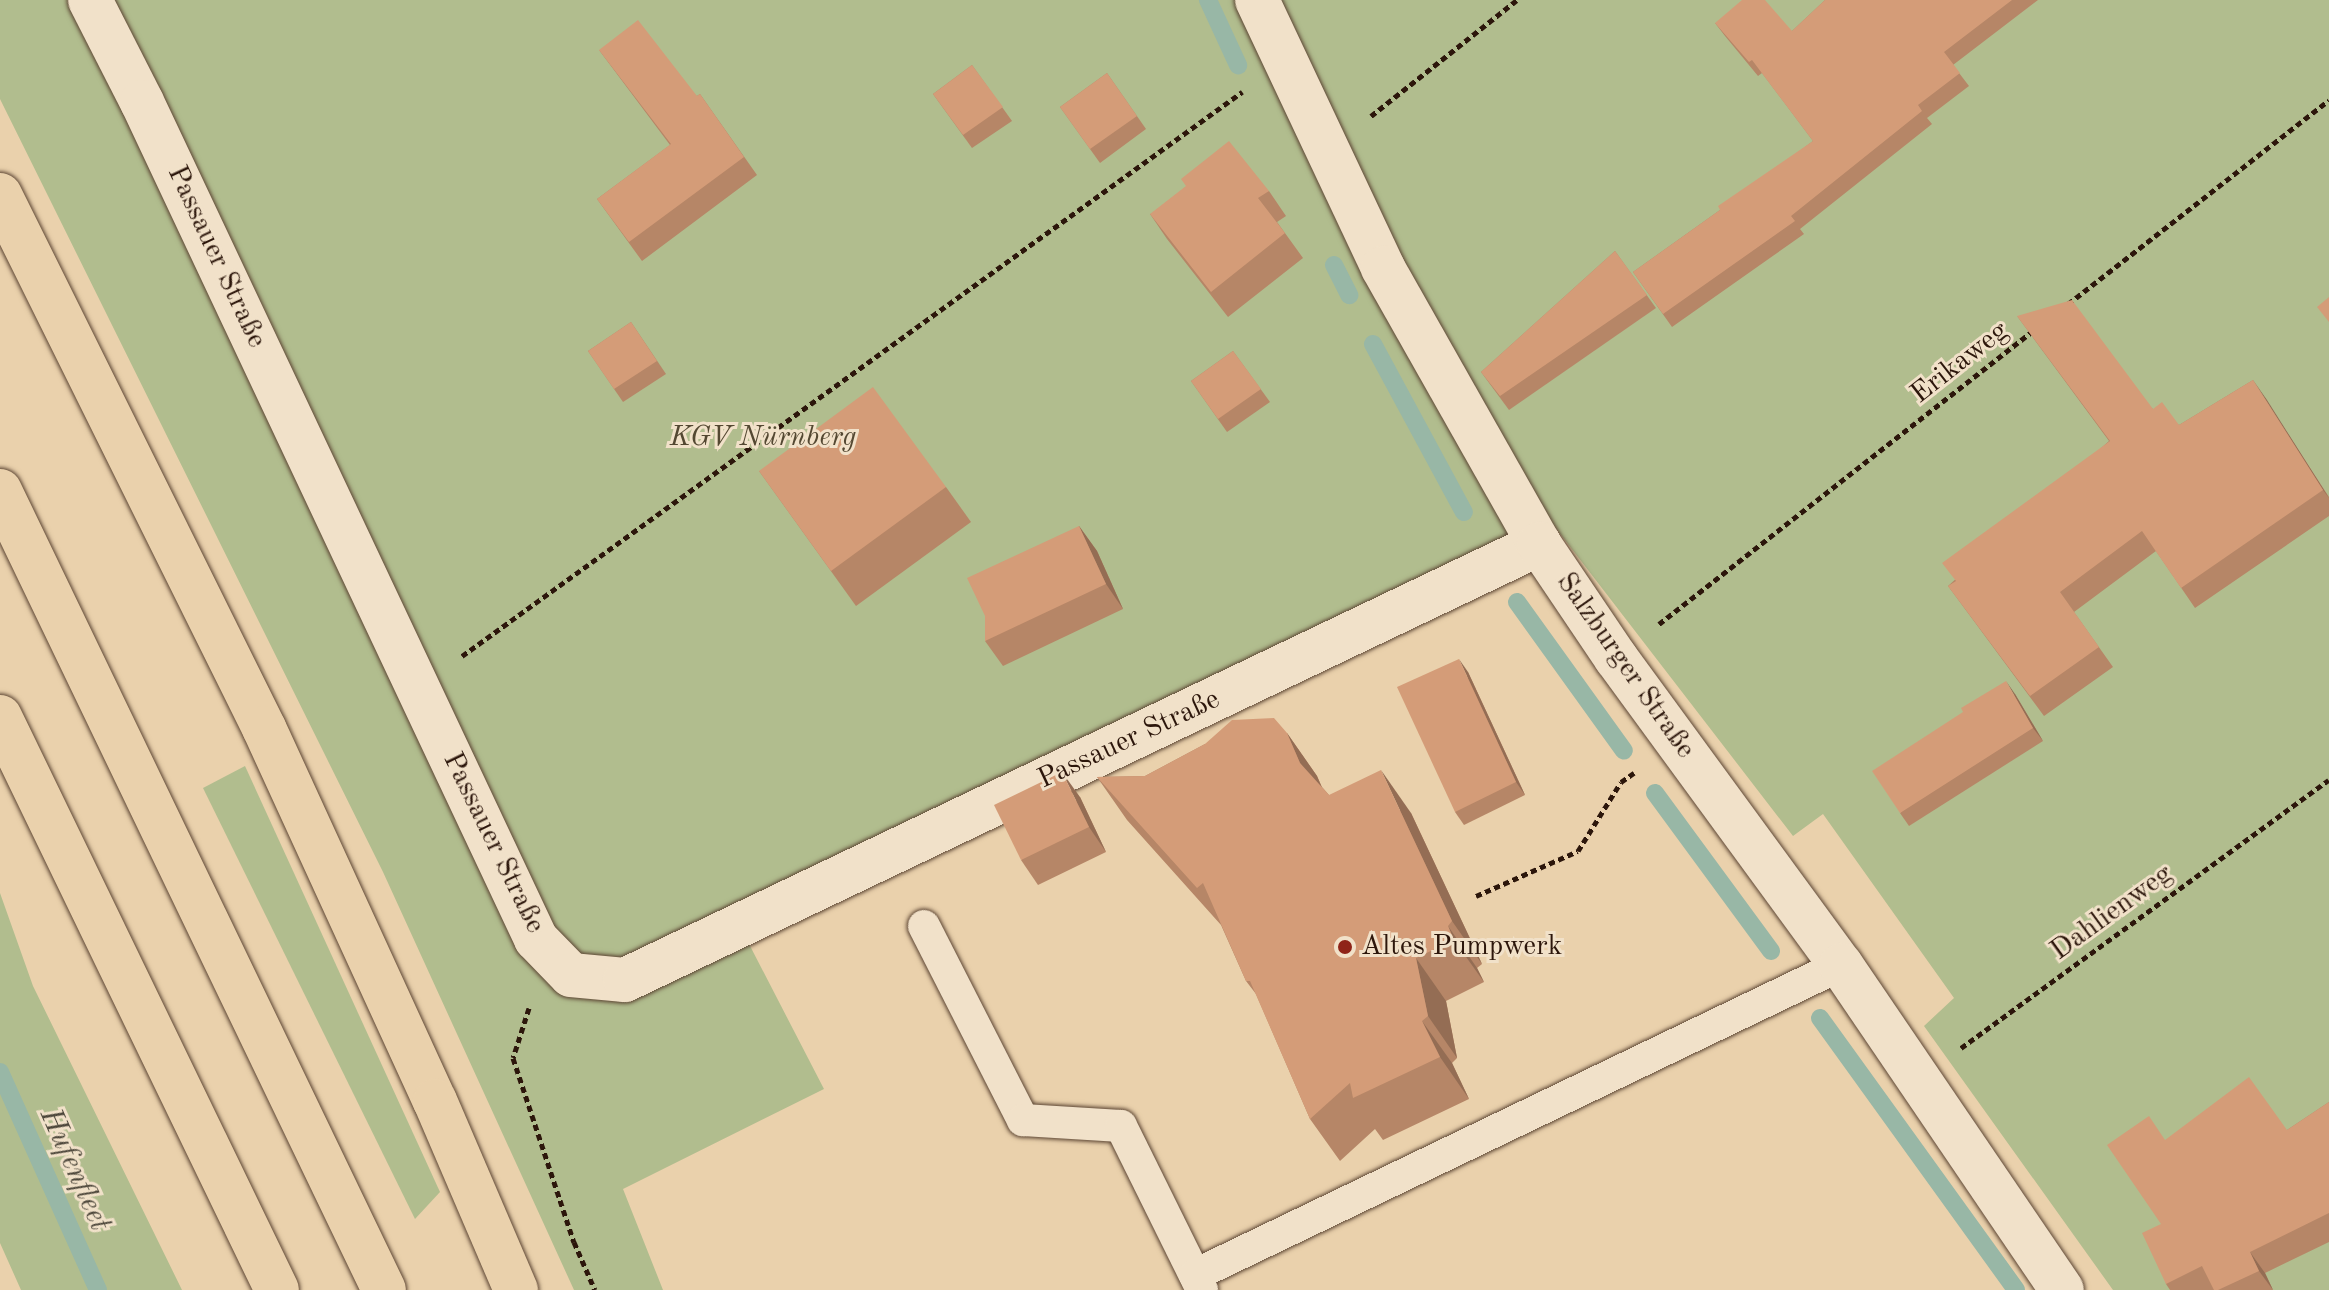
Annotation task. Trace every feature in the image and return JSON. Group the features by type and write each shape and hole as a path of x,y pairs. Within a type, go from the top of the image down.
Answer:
{"highway":[{"path":"0,195 264,728 429,1086 516,1290"},
{"path":"0,491 384,1290"},
{"path":"0,717 277,1290"}],"street":[{"name":"Passauer Straße","path":"90,0 142,102 536,939 571,975 625,980 1539,544"},
{"name":"Salzburger Straße","path":"1257,0 1383,268 1539,544 1616,658 1841,965 2062,1290"}],"lane":[{"path":"924,926 1023,1120 1121,1126 1199,1283 1841,965"}],"path":[{"path":"1326,151 1517,0"},
{"path":"416,683 473,650 1286,63"},
{"path":"2066,305 2329,100"},
{"name":"Erikaweg","path":"1616,658 2041,325"},
{"path":"1476,896 1578,851 1621,782 1678,743"},
{"name":"Dahlienweg","path":"1919,1078 2329,780"},
{"path":"571,975 527,1010 513,1058 574,1242 595,1290"}],"green space":[{"name":"KGV Nürnberg","path":"0,0 2329,0 2329,1290 2113,1290 1924,1026 1954,998 1823,814 1793,836 1551,522 748,942 824,1089 623,1189 663,1290 574,1290 383,872 0,99"},
{"path":"245,766 440,1192 415,1219 203,788"},
{"path":"0,893 33,986 182,1290 21,1290 0,1243"}],"building":[{"path":"1742,0 1765,0 1792,31 1825,0 2012,0 1944,52 1960,73 1918,105 1922,111 1791,216 1795,221 1663,314 1633,272 1720,210 1718,206 1813,141 1752,60 1749,62 1715,23"},
{"path":"638,20 697,96 700,94 744,157 629,242 597,199 671,144 599,50"},
{"path":"972,65 1003,107 963,135 933,94"},
{"path":"1107,73 1137,116 1090,149 1060,107"},
{"path":"1229,141 1269,191 1258,198 1285,233 1211,292 1150,214 1186,186 1181,179"},
{"path":"1615,251 1647,295 1500,396 1481,372"},
{"path":"2329,297 2329,322 2317,307"},
{"path":"2072,300 2153,409 2162,402 2179,425 2253,380 2323,490 2181,588 2142,531 2060,592 2099,647 2030,696 1948,586 1956,581 1942,563 2110,441 2017,316"},
{"path":"631,322 657,361 614,389 588,351"},
{"path":"1233,351 1261,389 1218,419 1191,381"},
{"path":"873,387 946,487 831,571 759,471"},
{"path":"1079,526 1106,584 985,641 985,616 967,578"},
{"path":"1459,659 1516,782 1455,812 1397,687"},
{"path":"2006,681 2033,728 1900,813 1872,771 1963,712 1961,708"},
{"path":"1274,718 1287,733 1300,763 1329,795 1381,770 1452,921 1448,926 1454,940 1416,958 1428,1016 1422,1021 1440,1057 1353,1098 1350,1083 1310,1119 1203,883 1197,888 1097,777 1145,776 1205,744 1232,720"},
{"path":"1062,772 1089,827 1021,860 994,805"},
{"path":"2249,1077 2287,1130 2329,1102 2329,1213 2250,1252 2259,1271 2218,1290 2214,1290 2202,1266 2166,1284 2142,1233 2161,1224 2107,1145 2149,1116 2165,1140"}],"waterway":[{"path":"1208,0 1238,65"},
{"path":"1334,265 1349,295"},
{"path":"1373,344 1464,512"},
{"path":"1517,602 1624,751"},
{"path":"1655,793 1771,951"},
{"path":"1820,1018 2016,1290"},
{"name":"Hufenfleet","path":"0,1072 98,1290"}],"place":[{"name":"Altes Pumpwerk","path":"1345,947"}]}
